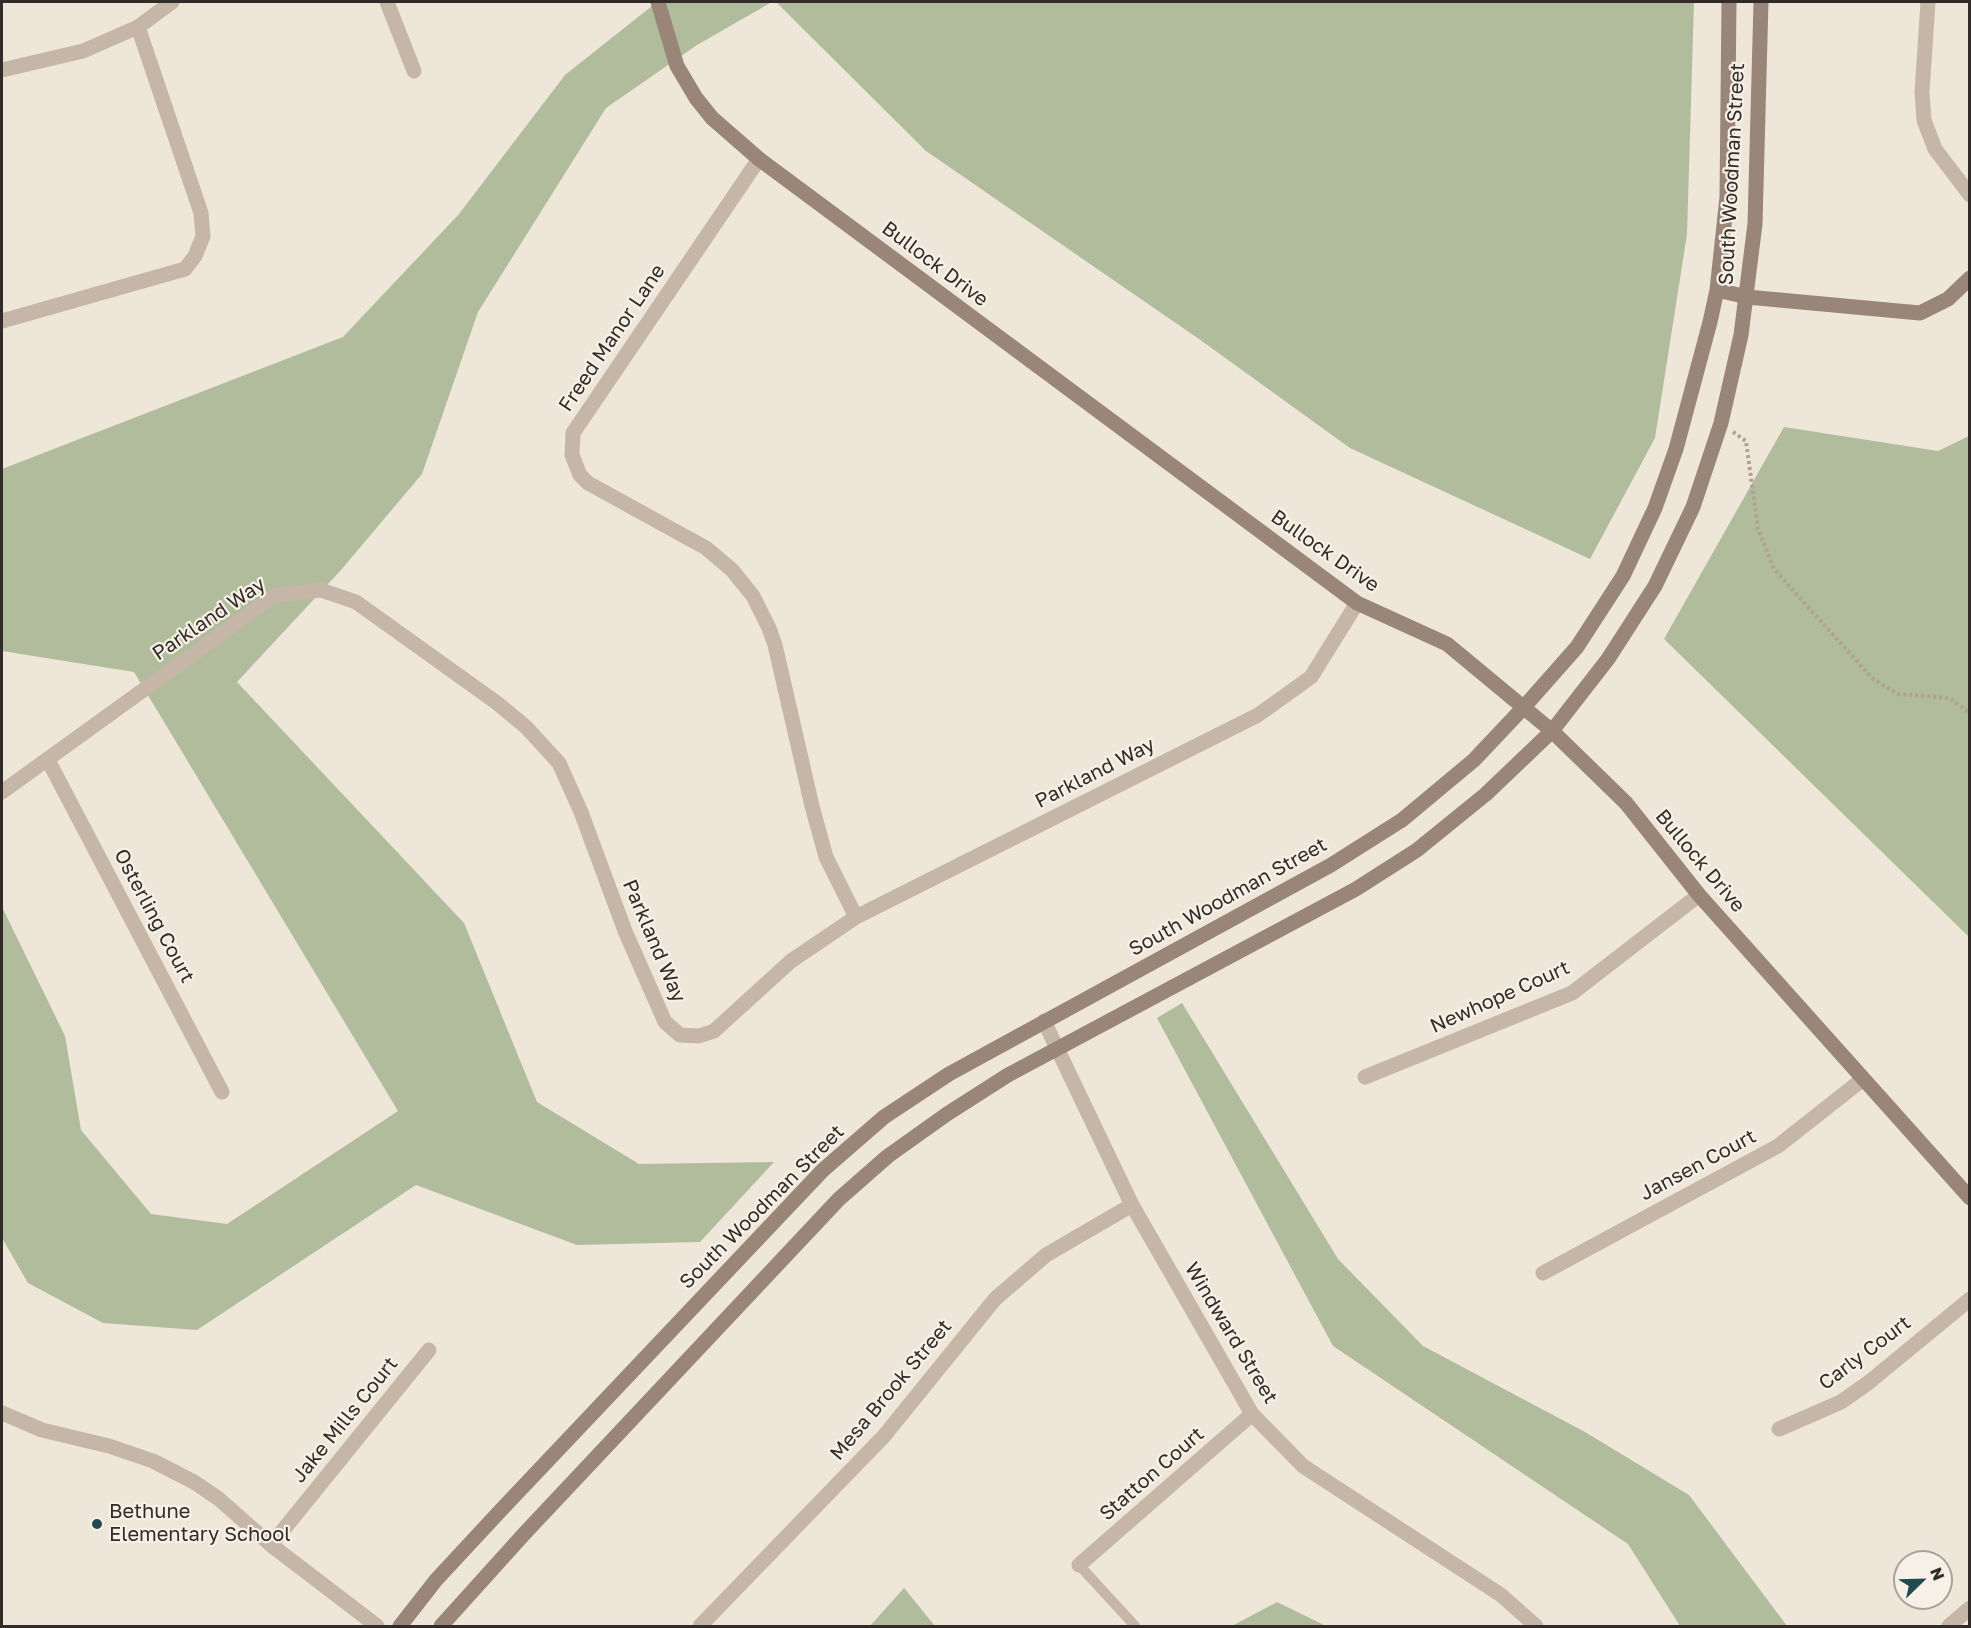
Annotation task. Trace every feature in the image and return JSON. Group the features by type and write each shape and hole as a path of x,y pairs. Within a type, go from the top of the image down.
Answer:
{"main road":[{"name":"Bullock Drive","path":"658,2 677,66 696,98 712,118 759,159 1357,603 1447,644 1552,731 1626,803 1699,895 1970,1198"},
{"name":"South Woodman Street","path":"400,1626 436,1580 823,1170 894,1111 949,1074 1331,866 1402,820 1474,760 1577,647 1623,576 1655,508 1676,449 1717,290 1727,197 1729,2"},
{"name":"South Woodman Street","path":"441,1626 524,1534 839,1199 888,1156 947,1114 1008,1075 1356,889 1417,850 1486,794 1552,731 1608,659 1655,586 1693,507 1721,423 1741,335 1755,224 1761,2"},
{"path":"1717,290 1747,297 1920,313 1948,299 1970,278"}],"street":[{"path":"2,70 83,51 138,27 172,2"},
{"path":"387,2 414,72"},
{"path":"1928,2 1922,92 1924,120 1935,149 1970,195"},
{"path":"2,321 185,269 195,256 203,237 201,213 138,27"},
{"name":"Freed Manor Lane","path":"759,159 573,433 572,455 580,475 588,483 706,548 732,570 753,596 769,628 774,645 826,857 856,917"},
{"name":"Parkland Way","path":"2,792 275,595 321,590 356,602 497,703 526,727 559,763 581,812 625,930 665,1022 680,1035 699,1036 714,1030 791,961 856,917 1258,715 1311,677 1357,603"},
{"name":"Osterling Court","path":"48,760 222,1092"},
{"name":"Newhope Court","path":"1365,1077 1572,993 1699,895"},
{"name":"Windward Street","path":"1044,1021 1132,1205 1252,1414 1303,1466 1501,1595 1536,1626"},
{"name":"Jansen Court","path":"1543,1273 1778,1146 1863,1079"},
{"name":"Mesa Brook Street","path":"700,1626 884,1436 995,1299 1046,1255 1132,1205"},
{"name":"Carly Court","path":"1779,1429 1841,1402 1868,1383 1970,1299"},
{"name":"Jake Mills Court","path":"272,1545 429,1350"},
{"path":"2,1413 42,1430 109,1446 153,1461 194,1482 219,1499 272,1545 377,1626"},
{"name":"Statton Court","path":"1079,1565 1252,1414"},
{"path":"1949,1626 1970,1608"}],"lane":[{"path":"1079,1565 1135,1626"}],"path":[{"path":"1721,423 1746,441 1758,530 1774,569 1873,679 1898,694 1949,698 1970,713"}],"green space":[{"path":"657,2 772,2 697,45 606,108 478,312 422,474 341,570 237,682 464,923 537,1102 639,1164 774,1162 700,1242 577,1245 416,1185 197,1330 103,1323 28,1283 2,1238 2,907 65,1036 81,1130 151,1214 227,1224 398,1111 134,672 2,651 2,469 343,337 459,214 565,75"},
{"path":"776,2 1694,2 1687,234 1655,438 1590,559 1350,448 1199,339 926,151"},
{"path":"1784,427 1938,451 1969,436 1969,937 1664,639"},
{"path":"1182,1003 1338,1259 1423,1346 1585,1432 1689,1495 1787,1626 1680,1626 1628,1544 1333,1346 1157,1018"},
{"path":"904,1588 935,1626 870,1626"},
{"path":"1277,1602 1326,1626 1232,1626"}],"place":[{"name":"Bethune Elementary School","path":"97,1524"}]}
